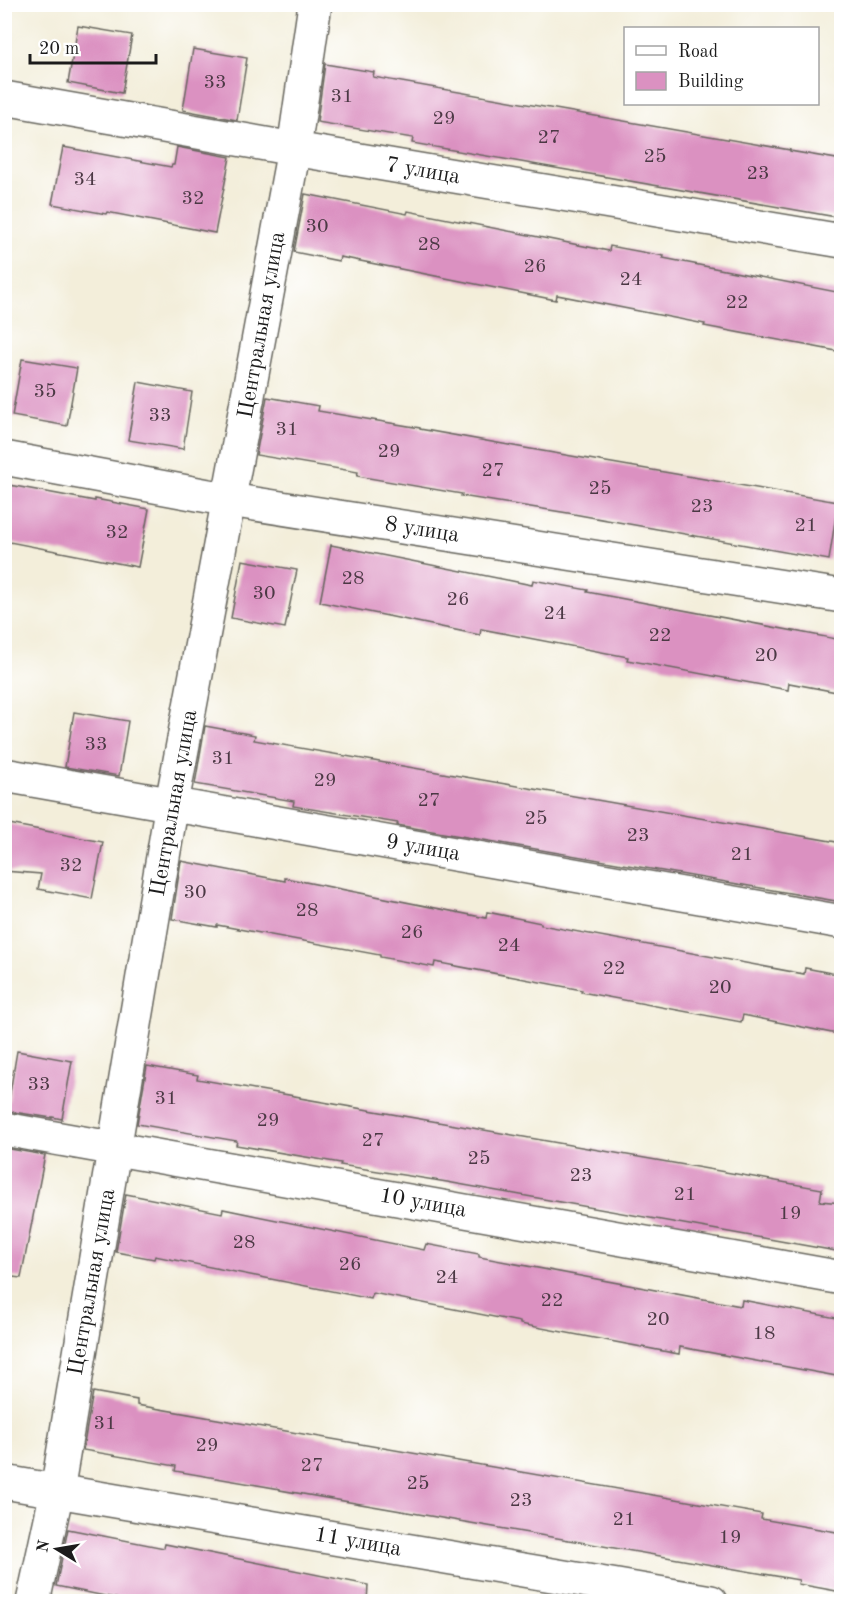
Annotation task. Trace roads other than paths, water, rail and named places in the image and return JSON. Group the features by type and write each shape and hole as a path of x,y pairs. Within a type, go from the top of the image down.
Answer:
{"street":[{"name":"Центральная улица","path":"33,1602 57,1491 172,803 294,149 315,4"},
{"name":"7 улица","path":"4,98 842,241"},
{"name":"8 улица","path":"4,458 230,500 842,596"},
{"name":"9 улица","path":"4,775 842,922"},
{"name":"10 улица","path":"4,1129 842,1278"},
{"name":"11 улица","path":"4,1482 711,1602"}]}
